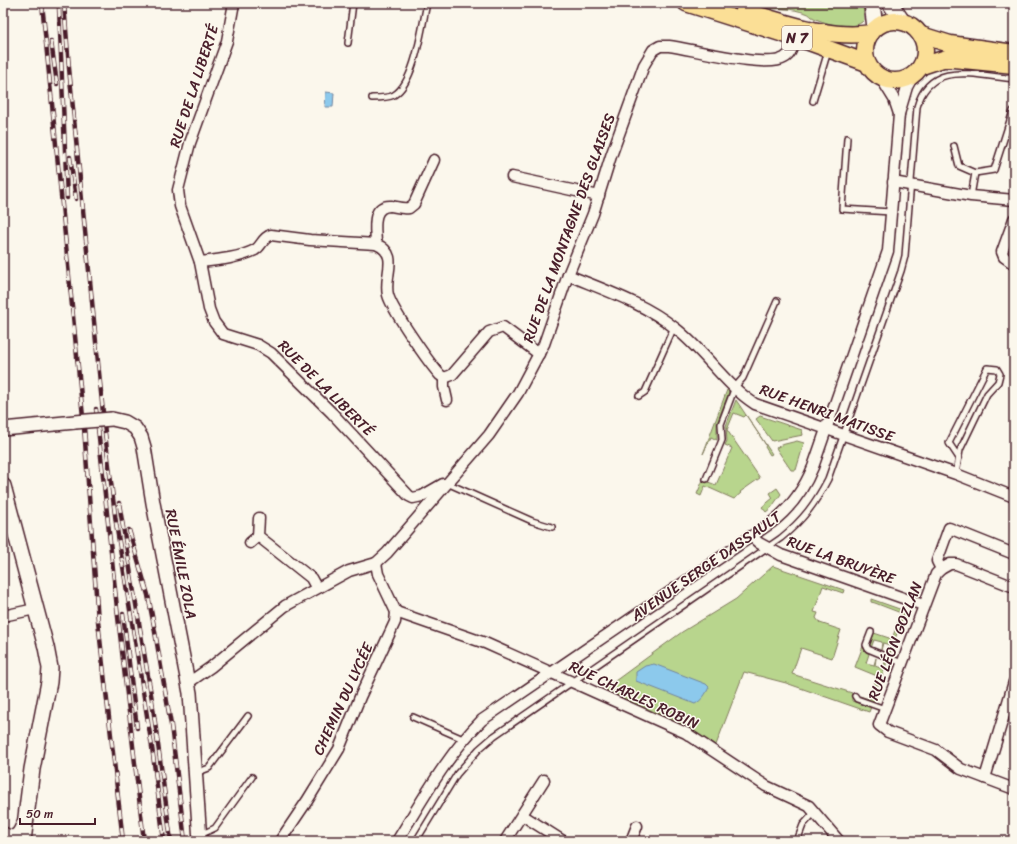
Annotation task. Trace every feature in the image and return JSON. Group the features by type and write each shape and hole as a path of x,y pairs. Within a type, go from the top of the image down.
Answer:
{"main road":[{"name":"N 7","path":"686,3 829,48 867,63"},
{"name":"N 7","path":"714,3 825,32 845,35 873,30"},
{"path":"872,3 873,30 865,50 867,63 881,78 897,81 948,59 1014,65"},
{"path":"890,3 902,21"},
{"path":"873,30 888,22 902,21 913,26 921,35 926,47 924,60 918,71"},
{"path":"921,35 950,44 1014,53"},
{"path":"3,486 49,658 49,682 26,813 18,839"}],"street":[{"name":"RUE DE LA LIBERTÉ","path":"234,3 227,41 190,144 178,190 180,206 200,262 209,309 214,322 223,334 258,345 271,353 332,413 409,496 412,498 422,496 446,483"},
{"name":"RUE DE LA MONTAGNE DES GLAISES","path":"376,563 505,415 539,354 599,196 644,65 653,50 660,46 669,46 745,60 772,61 783,59 788,56 793,47 794,37"},
{"name":"AVENUE SERGE DASSAULT","path":"898,114 918,71"},
{"name":"AVENUE SERGE DASSAULT","path":"397,841 448,759 463,739 482,720 751,536 782,514 798,496 809,476 826,430 885,264 888,250 898,114 894,99 881,78"},
{"path":"376,244 376,216 379,210 384,207 409,208 414,204 434,160"},
{"path":"512,177 599,196"},
{"path":"893,182 971,196 1014,200"},
{"path":"1014,219 1002,252 1004,257 1014,264"},
{"path":"200,262 228,258 255,250 266,237 271,235 310,240 376,244 385,249 390,256 387,289 392,304 436,371 444,378 444,387 447,400"},
{"name":"RUE HENRI MATISSE","path":"568,275 640,306 674,327 735,387 755,404 826,430 956,474 1014,497"},
{"path":"444,378 452,376 489,332 503,327 539,354"},
{"name":"RUE ÉMILE ZOLA","path":"3,429 112,419 119,420 130,425 138,432 143,441 188,683 200,838"},
{"path":"250,543 258,536 259,518"},
{"path":"1014,554 949,528 937,561 941,568 950,564 956,564 1014,587"},
{"path":"258,536 307,574 316,587"},
{"name":"RUE LA BRUYÈRE","path":"751,536 781,555 923,605"},
{"path":"188,683 212,667 285,606 316,587 349,572 376,563 378,574 396,612"},
{"name":"RUE LÉON GOZLAN","path":"941,568 936,574 923,605 880,726 888,732 936,750 961,769 985,778"},
{"path":"3,616 35,609"},
{"name":"RUE CHARLES ROBIN","path":"396,612 485,643 686,733 766,786 802,801 815,812 839,841"},
{"name":"CHEMIN DU LYCÉE","path":"280,841 307,801 343,741 360,697 395,622 396,612"},
{"path":"1014,682 985,778 1014,789"},
{"path":"505,841 544,780"},
{"path":"522,815 563,841"},
{"path":"3,825 9,828 18,839"},
{"path":"631,841 637,826"},
{"path":"3,832 18,839"}],"lane":[{"path":"348,43 354,3"},
{"path":"372,98 393,96 401,89 410,75 427,3"},
{"path":"813,101 829,48"},
{"path":"416,841 458,774 479,749 494,736 768,548 800,523 815,504 828,479 901,271 904,256 917,107 927,86 939,76 955,73 1014,79"},
{"path":"954,146 958,166 975,173 994,170 1013,111"},
{"path":"847,138 842,209 891,212"},
{"path":"971,196 975,173"},
{"path":"706,479 722,440 721,424 735,387 743,378 778,300"},
{"path":"639,396 644,392 674,327"},
{"path":"956,474 959,458 960,450 987,394 998,382 1000,374 997,369 987,368 949,443 959,458"},
{"path":"446,483 532,521 552,527"},
{"path":"871,632 866,645 868,650 902,663"},
{"path":"856,696 857,699 885,709"},
{"path":"196,773 209,768 248,716"},
{"path":"413,717 463,739"},
{"path":"200,838 215,828 252,777"},
{"path":"798,841 803,825 815,812"}],"green space":[{"path":"766,3 863,3 864,20 854,26 840,26 813,18 807,13 788,9 766,7"},
{"path":"727,390 729,392 717,423 717,440 711,437 703,454"},
{"path":"736,400 746,415 744,417 734,413 727,430 760,478 740,492 741,493 734,499 705,486 701,496 697,494 703,480 716,485 732,448 725,445 727,441 726,426"},
{"path":"760,416 802,430 803,435 772,441 756,419"},
{"path":"797,441 804,443 796,470 791,470 776,448 781,445"},
{"path":"766,445 772,454 770,455 765,447"},
{"path":"777,488 781,494 771,508 766,512 762,507 773,498 770,493"},
{"path":"773,566 844,590 843,593 823,586 814,612 818,613 816,618 820,623 841,630 832,658 801,648 792,674 852,693 852,701 871,707 869,712 786,683 744,672 716,745 683,727 604,689 682,632 736,599"},
{"path":"871,599 905,611 890,653 888,653 890,645 883,643 881,650 882,642 874,640 871,648 870,645 874,633 892,639 901,613 871,602"},
{"path":"863,646 865,651 869,654 866,663 874,665 876,658 875,666 883,669 885,662 887,662 879,685 874,684 877,676 855,667"},
{"path":"872,690 876,692 873,702 861,698 860,696 869,699"}],"water":[{"path":"326,92 334,93 333,107 325,107"},
{"path":"654,664 706,684 709,687 707,692 700,701 695,704 636,681 636,672 645,666"}],"railway":[{"path":"42,3 84,427 98,621 123,841"},
{"path":"64,3 105,433 116,523 152,747 164,841"},
{"path":"59,8 67,198"},
{"path":"51,41 57,84"},
{"path":"70,157 76,199"},
{"path":"96,409 144,841"},
{"path":"119,503 152,700 171,841"},
{"path":"129,530 148,595 154,626 171,725 185,841"},
{"path":"123,614 137,728"}]}
